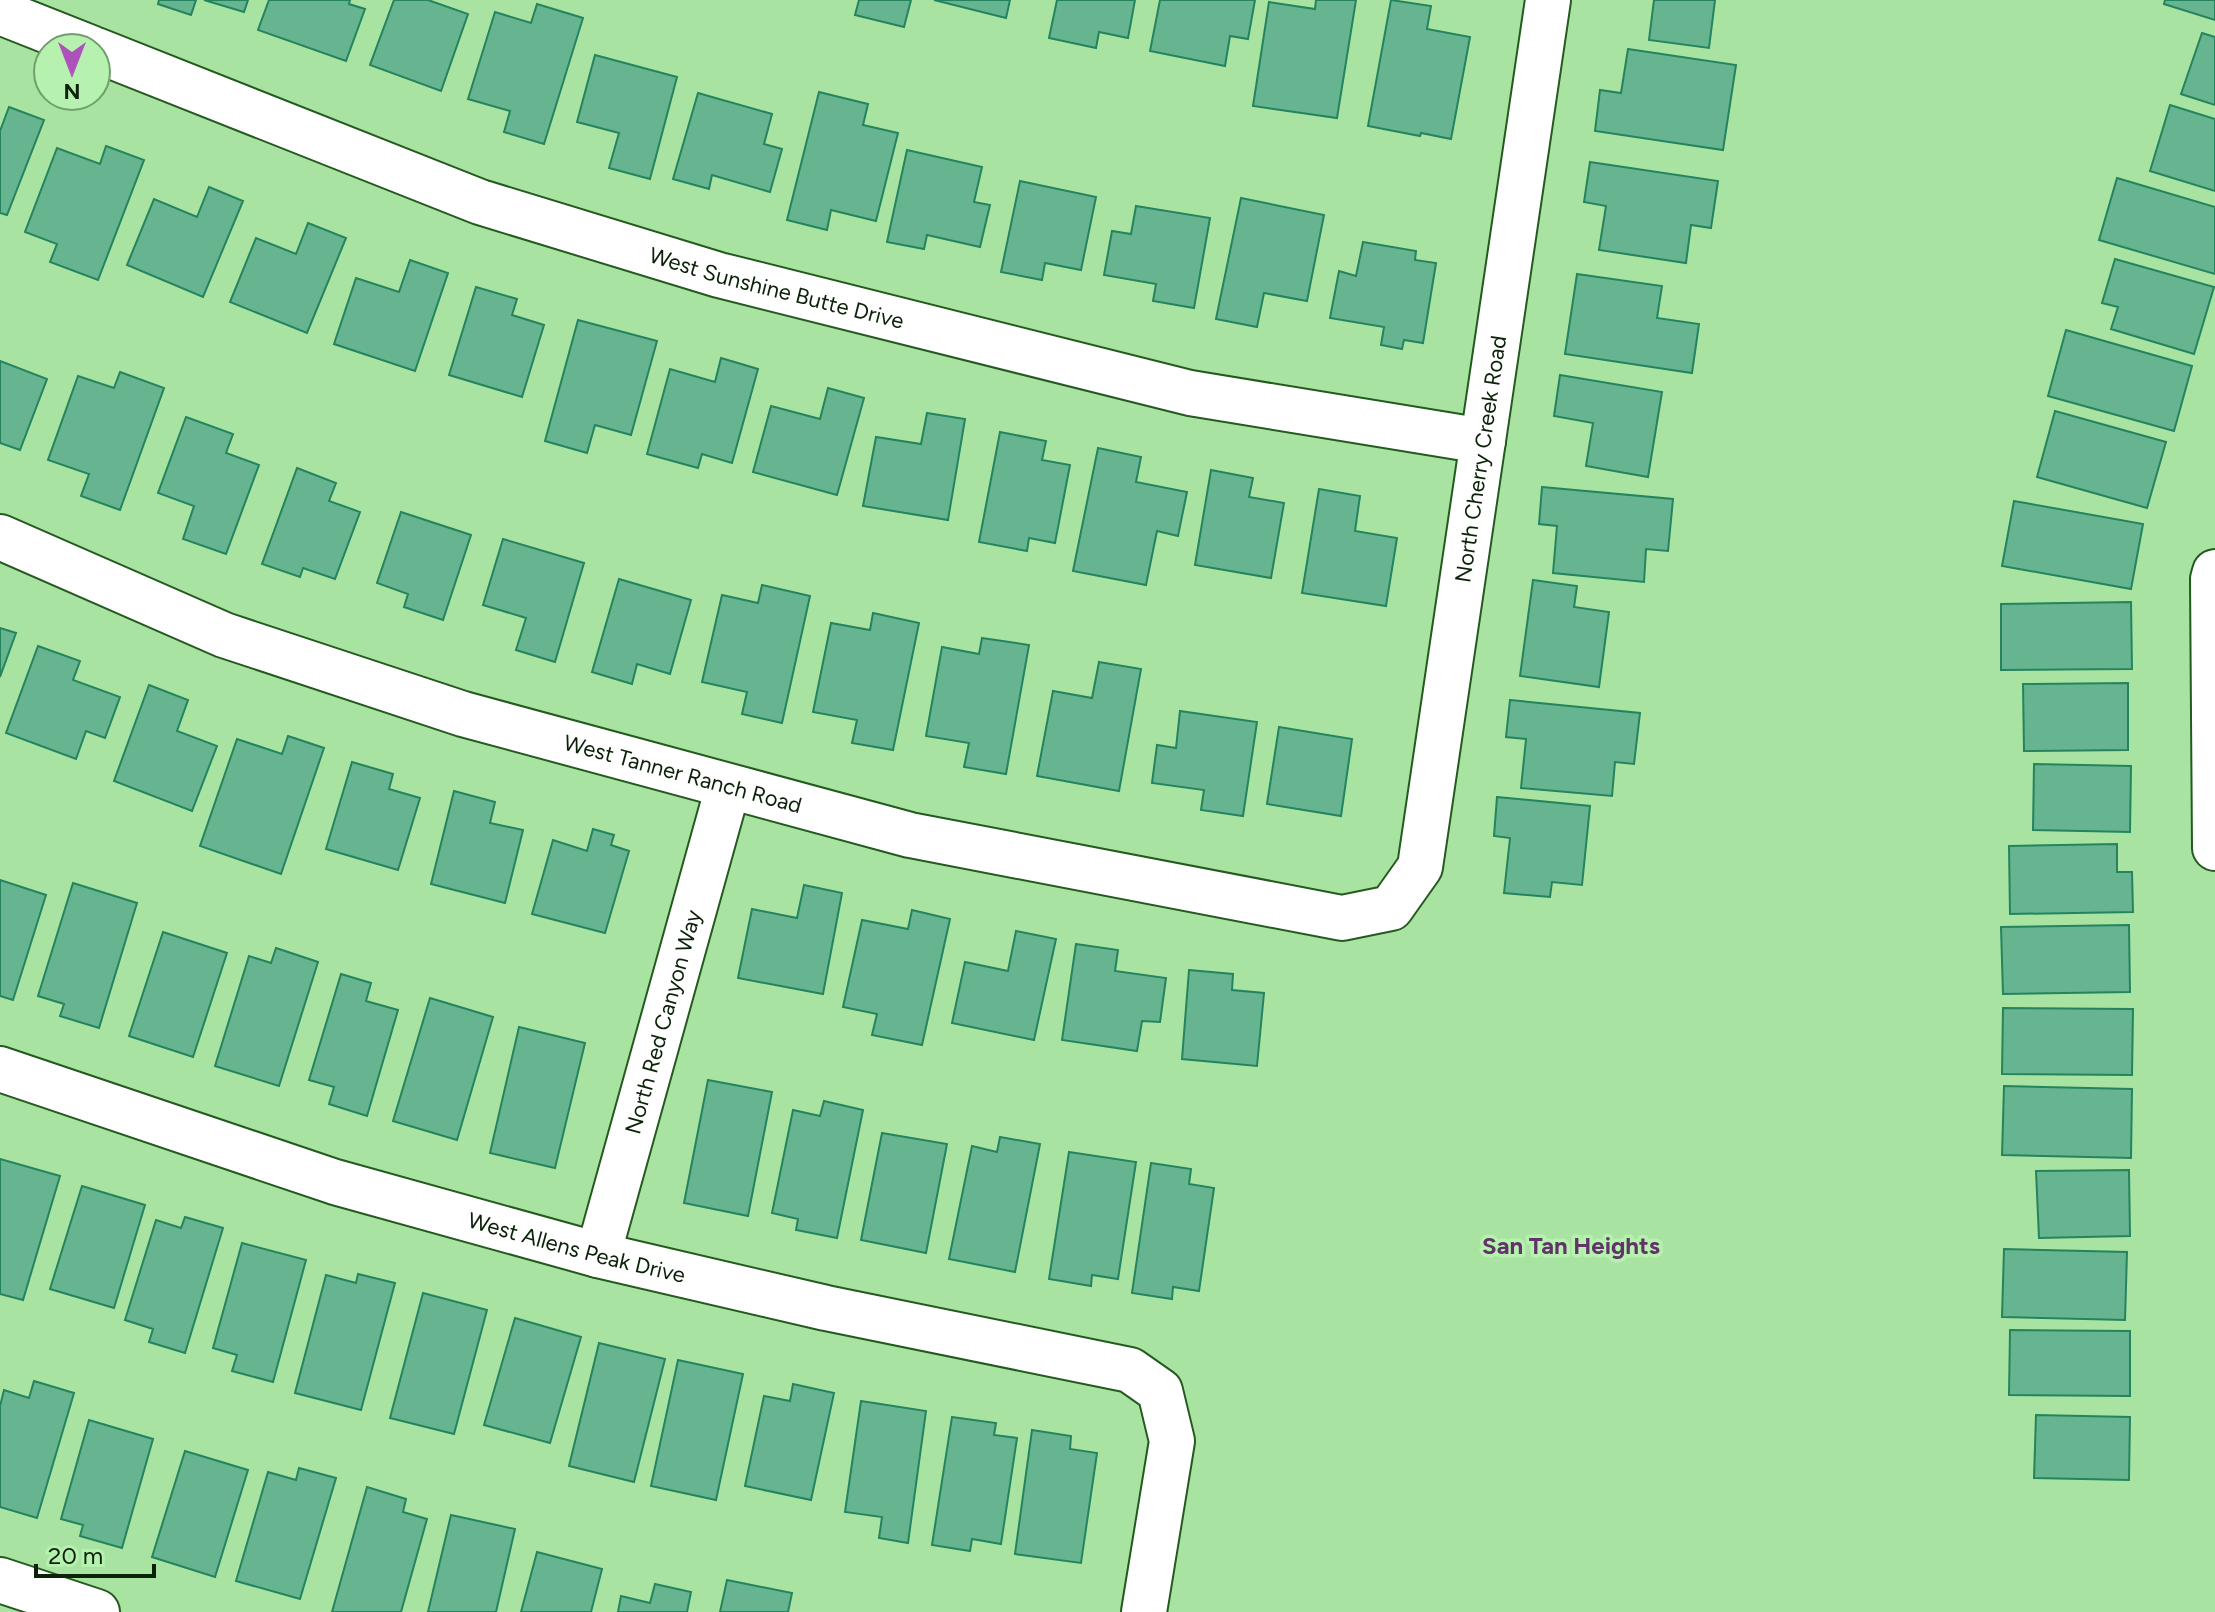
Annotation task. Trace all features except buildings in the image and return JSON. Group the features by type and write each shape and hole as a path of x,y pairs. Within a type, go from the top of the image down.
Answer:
{"street":[{"name":"North Cherry Creek Road","path":"1391,908 1420,867 1548,0"},
{"name":"West Sunshine Butte Drive","path":"0,12 50,32"},
{"name":"West Sunshine Butte Drive","path":"112,57 480,202 719,275 1190,393 1483,441"},
{"name":"West Tanner Ranch Road","path":"0,537 224,635 463,714 728,787 910,835 1342,918 1391,908"},
{"path":"2215,572 2215,848"},
{"name":"North Red Canyon Way","path":"598,1255 728,787"},
{"name":"West Allens Peak Drive","path":"0,1069 335,1182 598,1255 826,1308 1130,1370 1160,1391 1172,1441 1144,1612"},
{"path":"0,1580 97,1612"}],"district":[{"name":"San Tan Heights","path":"1571,1246"}]}
